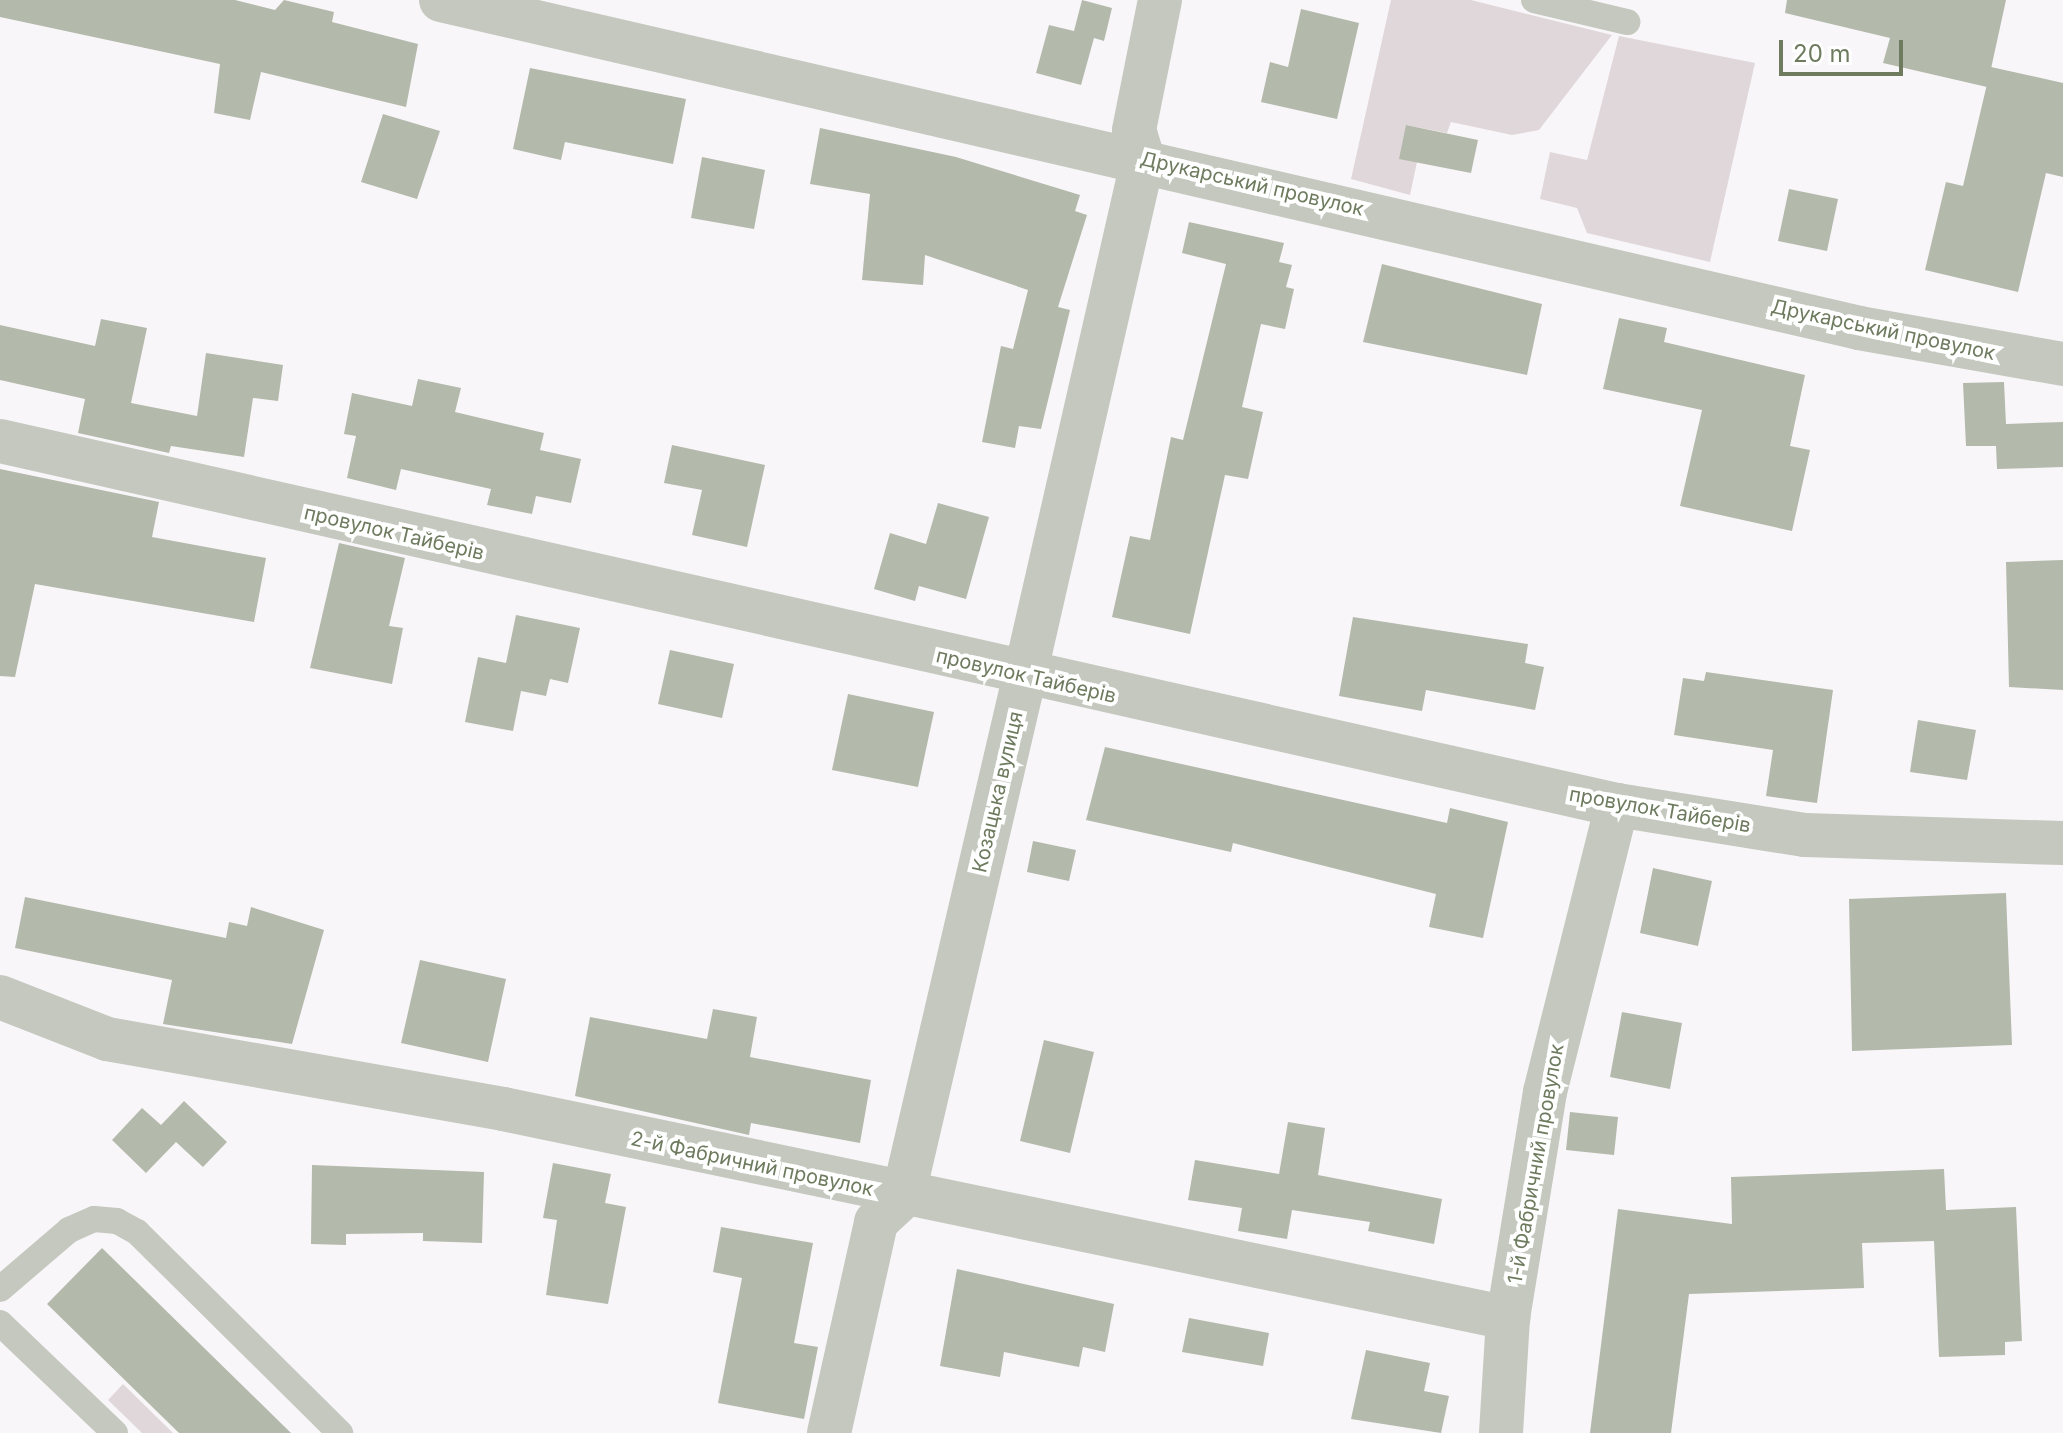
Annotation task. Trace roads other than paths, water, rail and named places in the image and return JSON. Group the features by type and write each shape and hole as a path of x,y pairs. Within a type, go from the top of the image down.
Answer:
{"street":[{"name":"Друкарський провулок","path":"441,0 1143,159 1859,328 2063,364"},
{"name":"Козацька вулиця","path":"903,1197 1143,159 1134,130 1160,0"},
{"name":"провулок Тайберів","path":"0,441 1025,677 1617,805 1805,835 2063,843"},
{"name":"1-й Фабричний провулок","path":"1501,1433 1508,1318 1545,1092 1617,805"},
{"name":"2-й Фабричний провулок","path":"0,997 107,1039 503,1109 903,1197 1508,1318"},
{"path":"829,1433 876,1222 903,1197"}],"lane":[{"path":"1534,0 1627,22"},
{"path":"0,1289 69,1230 94,1219 117,1221 137,1232 340,1433"},
{"path":"0,1323 115,1433"}]}
